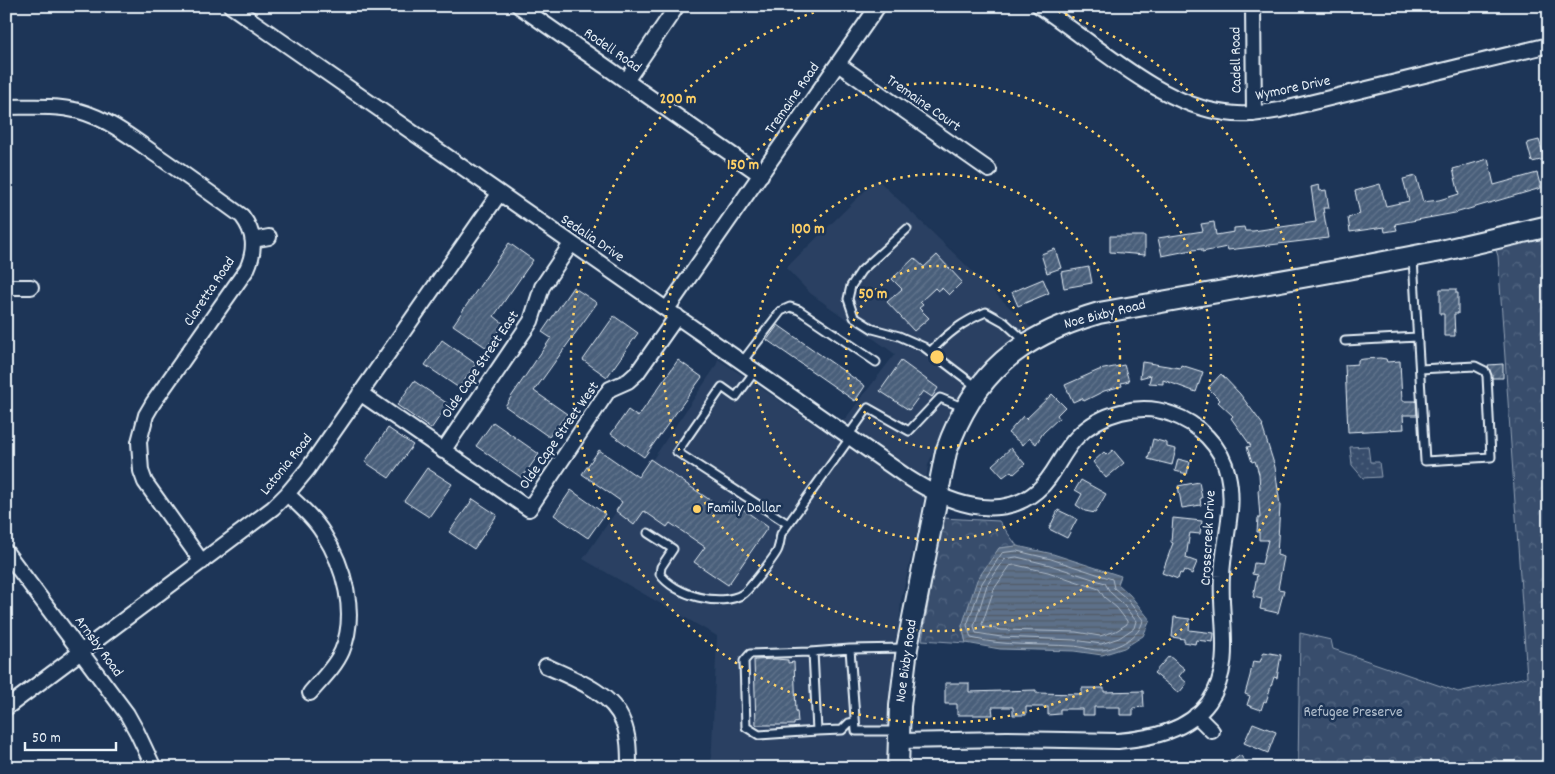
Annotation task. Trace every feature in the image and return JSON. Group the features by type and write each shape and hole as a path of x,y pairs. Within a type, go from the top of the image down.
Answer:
{"street":[{"name":"Sedalia Drive","path":"231,6 849,437 907,477 938,495"},
{"name":"Rodell Road","path":"519,6 760,175"},
{"path":"626,81 677,6"},
{"name":"Tremaine Road","path":"672,313 760,175 878,6"},
{"name":"Cadell Road","path":"1253,6 1254,114"},
{"name":"Wymore Drive","path":"1045,8 1153,86 1176,99 1199,108 1228,114 1254,114 1280,110 1549,45"},
{"name":"Tremaine Court","path":"838,64 989,170"},
{"path":"6,107 52,107 77,111 112,124 242,216 248,224 253,240 270,237"},
{"name":"Latonia Road","path":"6,708 273,508 287,494 307,470 499,194"},
{"name":"Noe Bixby Road","path":"898,768 900,706 907,648 946,452 965,409 978,389 1001,363 1027,343 1051,329 1099,313 1412,256 1549,226"},
{"name":"Claretta Road","path":"202,562 145,482 141,471 139,442 146,415 153,403 247,269 253,251 253,240"},
{"name":"Olde Cape Street East","path":"443,451 531,321 542,287 571,244"},
{"path":"6,287 31,287"},
{"name":"Olde Cape Street West","path":"443,451 530,509 606,394 610,389 628,381 637,373 672,313"},
{"path":"360,393 443,451"},
{"name":"Crosscreek Drive","path":"899,736 1136,740 1169,732 1196,715 1209,702 1224,661 1221,578 1229,528 1228,474 1215,446 1202,431 1172,414 1157,410 1142,409 1120,412 1090,426 1076,437 1048,479 1037,491 1016,504 990,508 959,502 938,495"},
{"path":"287,494 308,514 334,552 348,597 348,618 342,650 334,664 310,693"},
{"name":"Arnsby Road","path":"6,552 127,714 154,768"},
{"path":"546,666 599,693 613,706 623,720 628,737 628,768"},
{"path":"1196,715 1212,731"}],"lane":[{"path":"907,229 861,271 851,286 848,299 854,317 873,329 899,336 924,347 978,389"},
{"path":"1412,256 1425,461 1491,457 1487,376 1485,371 1475,366 1420,369"},
{"path":"742,362 781,311 790,307 799,310 876,362"},
{"path":"930,352 946,334 971,318 986,312 1004,322 1027,343"},
{"path":"1345,341 1418,336"},
{"path":"755,371 736,396 722,386 677,452 788,524"},
{"path":"648,533 673,549 661,566 660,574 664,581 693,596 722,600 736,598 746,593 778,550 781,534 868,408 909,431 940,398 965,409"},
{"path":"855,722 848,723 842,730 759,735 746,727 744,661 750,654 907,648"},
{"path":"850,649 856,731 899,736"},
{"path":"813,652 817,731"}],"shaded area":[{"path":"877,179 1033,330 967,389 946,421 928,465 921,516 901,600 890,768 711,768 717,636 583,559 716,366 718,359 832,436 895,354 810,293 786,268"}],"green space":[{"name":"Refugee Preserve","path":"1549,233 1549,768 1298,768 1300,633 1331,640 1333,649 1458,692 1527,677 1498,256 1495,247"},
{"path":"1368,446 1370,462 1379,462 1381,477 1363,478 1352,465 1350,447"},
{"path":"942,518 999,521 1017,546 999,548 962,626 966,643 922,640"}],"water":[{"path":"1017,546 1053,554 1121,576 1118,584 1130,595 1150,620 1143,636 1124,648 1102,655 1074,651 1000,649 966,643 962,626 977,580 999,548"}],"building":[{"path":"1539,140 1545,159 1532,162 1527,143"},
{"path":"1488,159 1494,185 1537,173 1541,188 1455,213 1395,224 1397,230 1385,232 1384,227 1350,232 1348,218 1360,214 1355,191 1380,184 1386,206 1409,201 1403,179 1416,176 1423,202 1439,200 1459,194 1453,169"},
{"path":"1319,185 1320,191 1326,190 1329,208 1323,208 1328,238 1228,250 1227,247 1202,252 1202,249 1192,250 1162,256 1158,238 1203,231 1201,224 1214,222 1216,235 1234,232 1234,228 1244,227 1245,231 1253,231 1316,222 1311,187"},
{"path":"1110,236 1145,236 1145,255 1110,252"},
{"path":"509,243 533,260 494,316 504,324 487,348 453,325"},
{"path":"1055,249 1061,268 1047,273 1041,254"},
{"path":"937,255 962,282 949,295 942,288 938,291 935,288 920,302 923,305 919,308 929,318 914,331 887,302 902,289 892,279 914,258 924,267"},
{"path":"1089,267 1092,283 1064,288 1061,272"},
{"path":"1043,279 1049,293 1018,306 1012,292"},
{"path":"573,287 597,303 534,391 567,414 549,437 505,406 551,338 542,332"},
{"path":"1440,289 1456,289 1456,293 1458,293 1458,314 1454,314 1455,336 1444,336 1444,314 1440,314"},
{"path":"614,316 638,333 607,377 583,360"},
{"path":"778,325 865,386 855,401 767,340"},
{"path":"442,340 476,364 459,388 425,365"},
{"path":"1386,359 1387,362 1400,361 1402,401 1416,401 1417,415 1403,415 1404,429 1348,432 1345,365 1358,364 1358,360"},
{"path":"678,360 702,377 644,457 611,434 628,410 638,417"},
{"path":"901,361 938,388 932,397 923,391 909,410 880,391"},
{"path":"1142,362 1180,368 1181,365 1203,372 1196,392 1163,380 1163,384 1149,383 1151,375 1140,378"},
{"path":"1503,364 1503,378 1492,378 1488,365"},
{"path":"1124,365 1129,381 1121,383 1122,386 1104,391 1084,401 1082,398 1073,402 1065,385 1099,370"},
{"path":"1221,374 1240,394 1263,425 1275,467 1280,506 1277,555 1284,557 1278,589 1284,590 1278,613 1260,609 1262,599 1253,597 1257,575 1252,574 1254,563 1262,564 1268,540 1259,540 1259,532 1257,532 1258,518 1260,518 1259,474 1255,461 1252,462 1247,447 1251,446 1231,418 1233,416 1218,402 1220,400 1208,388"},
{"path":"414,381 448,404 431,429 397,405"},
{"path":"1052,394 1065,407 1057,415 1059,418 1043,433 1036,444 1029,438 1023,445 1008,433 1023,416 1026,419"},
{"path":"493,422 539,454 522,478 476,446"},
{"path":"388,428 413,445 389,478 365,462"},
{"path":"1153,439 1167,443 1167,447 1176,449 1172,465 1148,459"},
{"path":"1011,448 1025,464 1014,474 1011,471 1003,477 992,465"},
{"path":"599,450 638,477 650,459 723,509 730,500 768,527 728,585 694,562 705,547 670,523 667,527 644,511 634,525 616,511 622,502 582,474"},
{"path":"1113,450 1124,463 1106,478 1093,462 1104,452 1107,455"},
{"path":"1178,459 1190,462 1187,474 1175,471"},
{"path":"427,468 452,484 429,517 404,501"},
{"path":"1081,480 1106,494 1095,513 1085,511 1076,505 1082,494 1075,490"},
{"path":"1199,482 1202,498 1200,499 1201,505 1182,508 1178,486"},
{"path":"571,490 605,514 588,538 554,515"},
{"path":"473,499 497,515 474,549 449,532"},
{"path":"1058,510 1077,519 1067,538 1049,529"},
{"path":"1173,518 1202,521 1200,534 1190,533 1186,558 1197,562 1192,574 1184,570 1182,574 1180,573 1178,579 1162,573 1173,543 1171,542"},
{"path":"1174,617 1190,619 1189,630 1214,633 1213,642 1196,640 1195,644 1184,642 1184,639 1172,637"},
{"path":"1264,652 1281,655 1277,678 1274,677 1266,702 1264,701 1261,710 1247,705 1250,696 1245,694 1253,661 1260,662"},
{"path":"1169,656 1185,669 1179,676 1187,683 1179,693 1154,673"},
{"path":"754,660 788,660 788,663 794,662 798,722 794,723 794,725 756,725"},
{"path":"945,683 969,683 969,692 1036,690 1036,693 1082,694 1082,688 1104,688 1104,692 1143,691 1144,707 1133,708 1133,715 1120,715 1120,707 1094,707 1094,715 1082,715 1082,709 1060,709 1060,714 1048,715 1048,707 1026,707 1026,715 1013,715 1013,707 992,707 993,715 957,715 957,704 945,704"},
{"path":"1253,723 1276,732 1268,753 1244,743"},
{"path":"1240,755 1251,768 1225,768"}],"place":[{"name":"Family Dollar","path":"697,509"}]}
